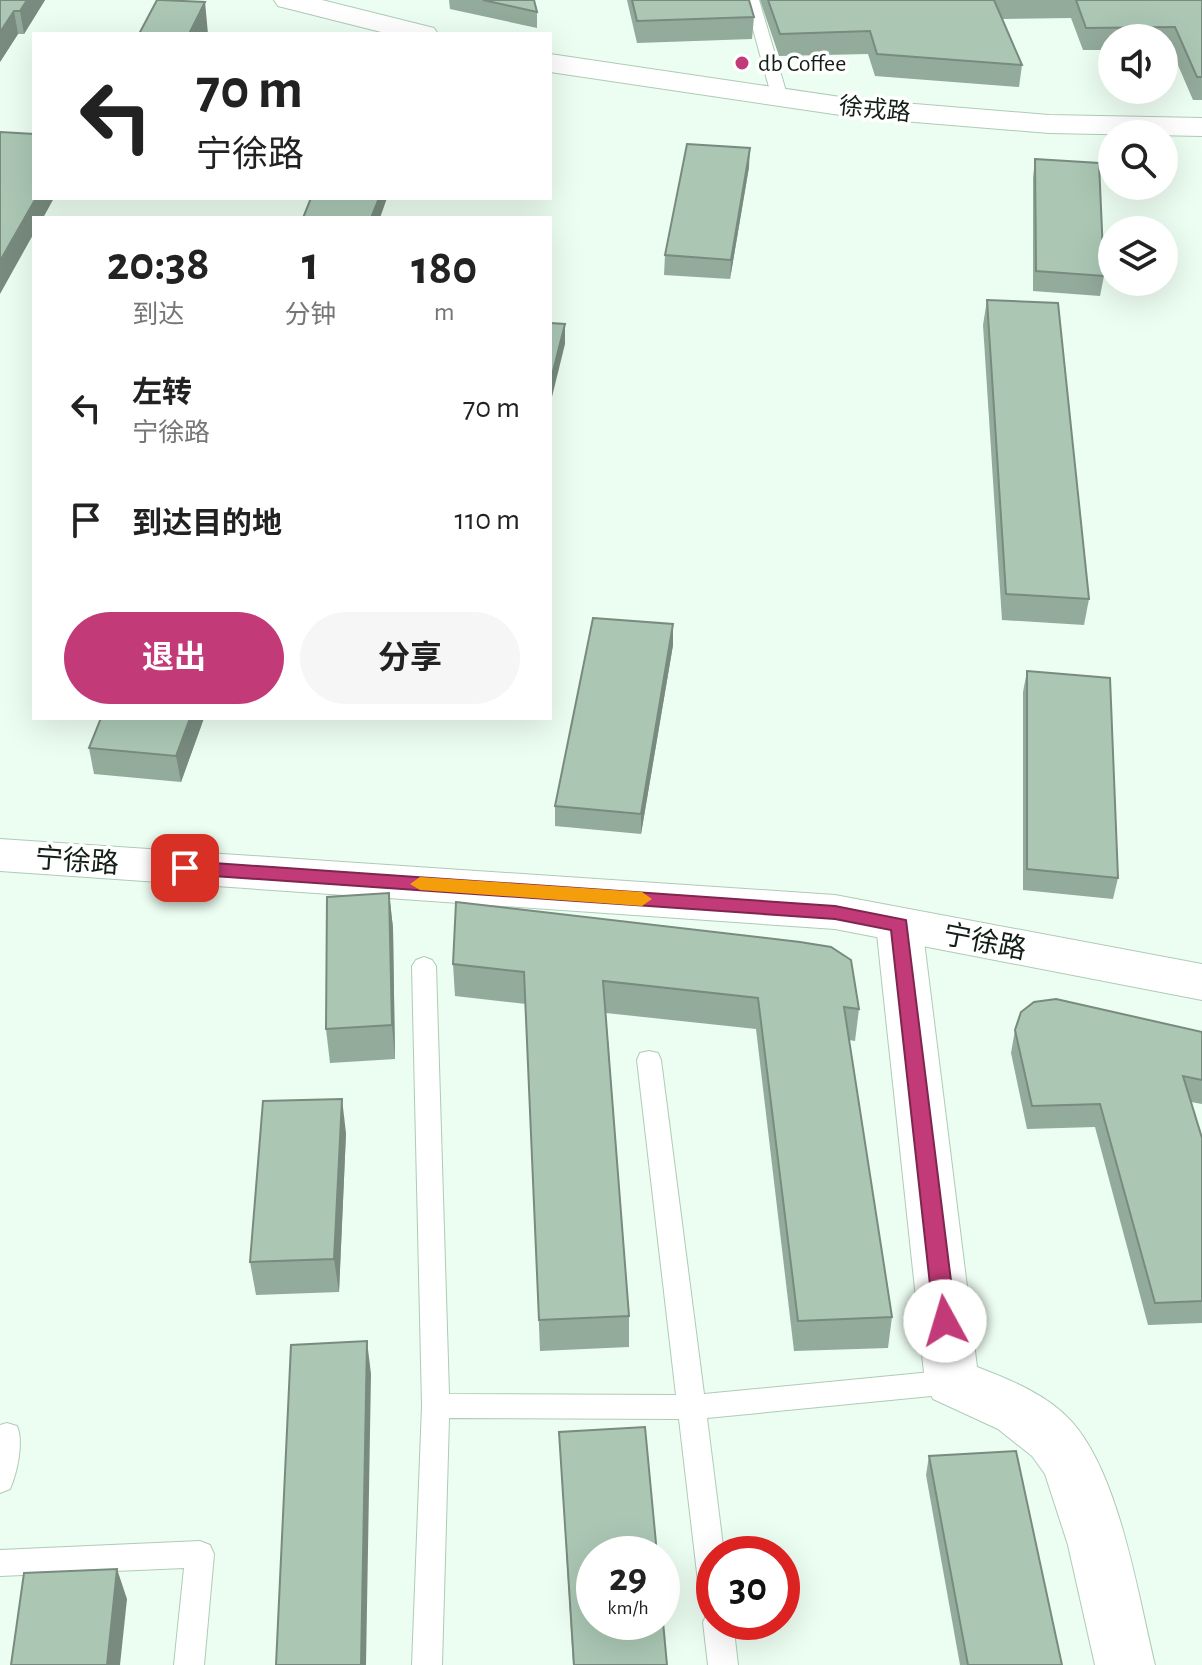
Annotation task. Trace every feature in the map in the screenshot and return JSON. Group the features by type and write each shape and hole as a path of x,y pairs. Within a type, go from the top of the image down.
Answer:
{"street":[{"path":"288,0 416,32"},
{"name":"徐戎路","path":"552,63 854,108 1049,124 1202,127"},
{"name":"宁徐路","path":"0,855 835,912 1202,982"},
{"path":"899,925 952,1382 1001,1399 1054,1441 1080,1484 1125,1665"}],"lane":[{"path":"752,0 780,98"},
{"path":"424,966 436,1406 427,1665"},
{"path":"649,1060 708,1536"},
{"path":"436,1406 692,1407 952,1382"},
{"path":"0,1480 7,1435"},
{"path":"0,1563 200,1554 189,1665"},
{"path":"720,1640 723,1665"}],"building":[{"path":"0,0 27,0 20,11 14,11 0,32"},
{"path":"157,0 205,2 190,32 140,32"},
{"path":"483,0 534,0 537,12"},
{"path":"632,0 749,0 754,17 637,21"},
{"path":"768,0 994,0 1022,65 877,54 870,31 780,34"},
{"path":"1076,0 1202,0 1202,77 1197,77 1178,34 1178,24 1098,24 1098,28 1086,28"},
{"path":"0,132 32,134 32,200 35,200 0,261"},
{"path":"687,144 750,148 731,260 665,255"},
{"path":"1035,159 1098,163 1101,216 1098,216 1098,276 1036,271"},
{"path":"310,200 378,200 372,216 304,216"},
{"path":"987,300 1058,303 1089,599 1006,594"},
{"path":"552,323 565,324 552,375"},
{"path":"593,618 673,624 641,814 555,806"},
{"path":"1027,671 1110,678 1118,878 1027,869"},
{"path":"100,720 189,720 176,756 89,748"},
{"path":"389,893 392,1025 326,1029 327,897"},
{"path":"456,902 800,942 831,947 851,960 859,1009 844,1007 892,1317 798,1321 758,998 603,981 629,1316 539,1320 524,972 453,964"},
{"path":"1056,999 1202,1032 1202,1080 1183,1076 1202,1138 1202,1301 1155,1303 1100,1104 1032,1106 1015,1030 1021,1012 1034,1002"},
{"path":"342,1099 334,1259 250,1262 263,1101"},
{"path":"367,1341 361,1665 276,1665 291,1345"},
{"path":"645,1427 655,1536 576,1536 576,1640 665,1640 667,1665 574,1665 559,1432"},
{"path":"1016,1451 1062,1665 968,1665 929,1456"},
{"path":"117,1569 107,1665 11,1665 24,1573"}],"slow traffic":[{"path":"420,884 642,899"}],"place":[{"name":"db Coffee","path":"742,63"}],"route":[{"path":"185,868 835,912 899,925 945,1321"}]}
